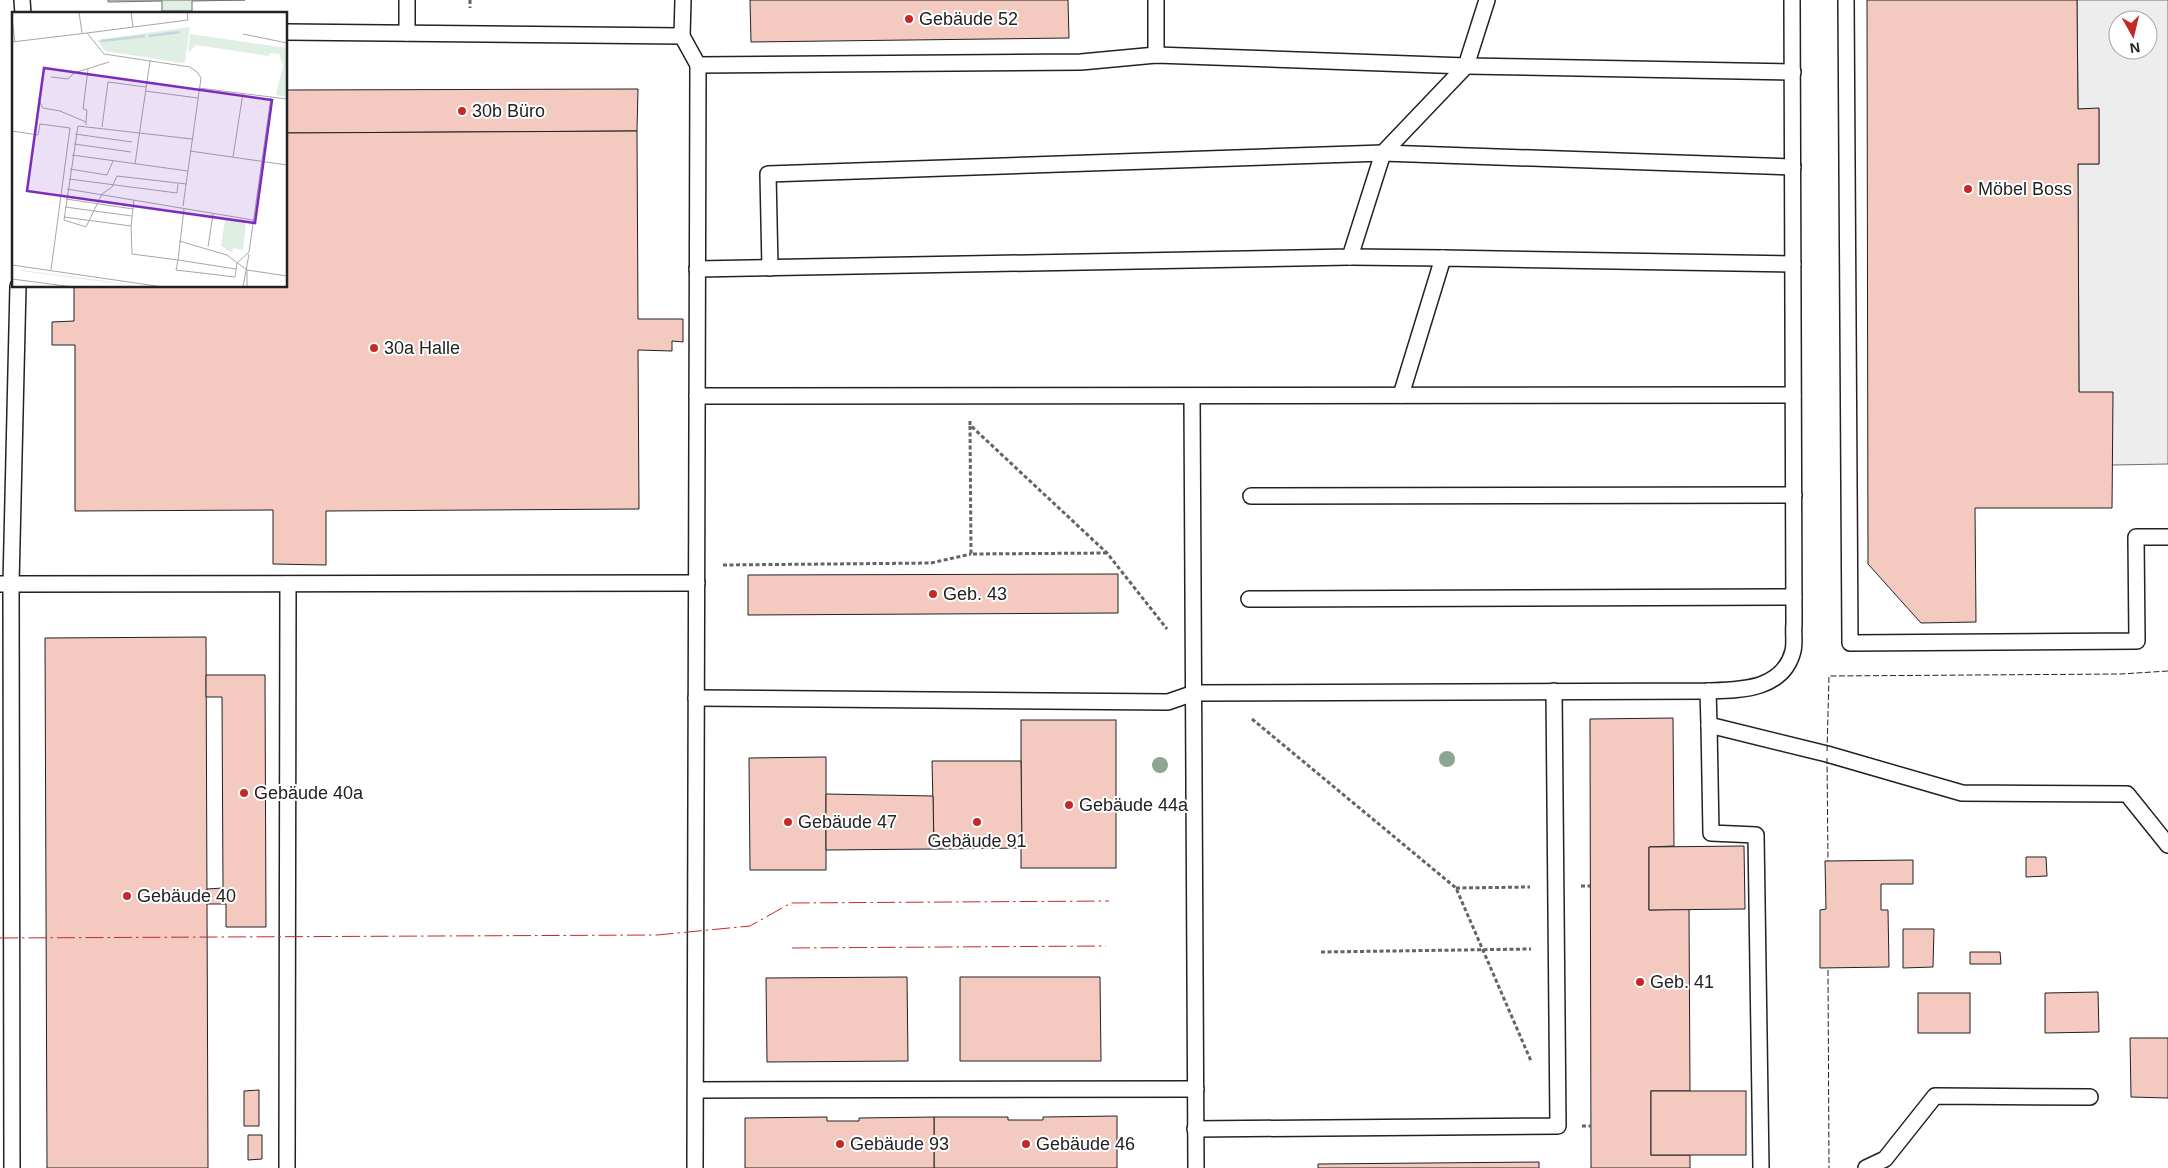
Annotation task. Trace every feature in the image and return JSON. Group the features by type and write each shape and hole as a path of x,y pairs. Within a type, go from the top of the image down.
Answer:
{"lane":[{"path":"407,0 408,33"},
{"path":"683,0 682,36 698,64 695,1168"},
{"path":"1156,0 1156,55"},
{"path":"1350,257 1382,153 1466,66 1487,0"},
{"path":"696,698 1168,702 1194,693 1708,691 1738,690 1765,684 1782,673 1792,651 1794,597 1794,395 1792,0"},
{"path":"1846,0 1850,643 2137,641 2136,537 2168,537"},
{"path":"288,32 682,36"},
{"path":"698,64 1081,62 1156,55 1466,66 1793,72"},
{"path":"770,268 768,174 1382,153 1793,166"},
{"path":"697,269 1350,257 1793,264"},
{"path":"1401,396 1443,258"},
{"path":"12,1168 6,584 18,288"},
{"path":"697,396 1794,395"},
{"path":"1192,396 1196,1168"},
{"path":"1251,496 1794,495"},
{"path":"6,584 697,583"},
{"path":"287,1168 288,584"},
{"path":"1249,599 1794,597"},
{"path":"1196,1129 1558,1126 1554,691"},
{"path":"1708,691 1711,834 1756,835 1761,1168"},
{"path":"1709,725 1827,754 1962,793 2127,794 2168,845"},
{"path":"696,1090 1196,1088"},
{"path":"1866,1168 1885,1158 1935,1096 2090,1097"}],"path":[{"path":"970,396 971,554"},
{"path":"970,425 1107,553 1193,661"},
{"path":"697,565 931,563 971,554 1107,553"},
{"path":"1222,693 1456,888 1532,1064"},
{"path":"1456,888 1590,886"},
{"path":"1321,952 1557,949"},
{"path":"1558,1126 1591,1126"}],"green space":[{"path":"108,0 245,0 192,1 192,11 162,11 162,1 108,2"}],"shaded area":[{"path":"2077,0 2168,0 2168,464 2112,465 2079,392 2078,164 2099,164 2099,109 2078,109"}],"building":[{"name":"Gebäude 52","path":"750,0 1068,0 1069,38 751,42"},
{"path":"1867,0 2077,0 2078,109 2099,108 2099,164 2078,164 2079,392 2113,392 2112,508 1975,508 1976,622 1921,623 1868,564"},
{"name":"30b Büro","path":"638,89 637,131 288,133 288,90"},
{"name":"30a Halle","path":"637,131 638,319 683,319 683,342 672,341 672,351 638,350 639,509 326,511 326,565 273,564 273,510 75,511 75,345 52,345 52,322 74,321 74,288 288,288 288,133"},
{"name":"Geb. 43","path":"1118,574 1118,613 748,615 748,575"},
{"name":"Gebäude 40","path":"206,637 208,1168 47,1168 45,638"},
{"name":"Gebäude 40a","path":"206,675 265,675 266,927 226,927 226,904 207,904 207,889 223,888 222,697 206,697"},
{"name":"Geb. 41","path":"1673,718 1674,846 1649,847 1649,910 1689,909 1690,1091 1651,1091 1651,1155 1690,1155 1690,1168 1591,1168 1590,719"},
{"name":"Gebäude 44a","path":"1021,720 1116,720 1116,868 1021,868"},
{"name":"Gebäude 47","path":"826,757 826,870 750,870 749,758"},
{"name":"Gebäude 91","path":"932,761 1021,761 1022,848 934,849"},
{"path":"826,794 933,796 934,849 826,850"},
{"path":"1744,846 1745,909 1649,910 1649,847"},
{"path":"2026,857 2046,857 2047,876 2026,877"},
{"path":"1913,860 1913,884 1881,884 1881,910 1888,910 1889,967 1820,968 1820,910 1826,909 1825,861"},
{"path":"1903,929 1934,929 1933,967 1903,968"},
{"path":"1970,952 2000,952 2001,964 1970,964"},
{"path":"907,977 908,1061 767,1062 766,978"},
{"path":"960,977 1100,977 1101,1061 960,1061"},
{"path":"2098,992 2099,1032 2045,1033 2045,993"},
{"path":"1918,993 1970,993 1970,1033 1918,1033"},
{"path":"2130,1038 2168,1038 2168,1098 2131,1097"},
{"path":"259,1090 259,1126 244,1126 244,1091"},
{"path":"1651,1091 1746,1091 1746,1155 1651,1155"},
{"name":"Gebäude 46","path":"1117,1116 1117,1168 934,1168 934,1117 1008,1117 1008,1120 1043,1120 1043,1117"},
{"name":"Gebäude 93","path":"827,1117 827,1121 859,1121 859,1118 934,1117 934,1168 745,1168 745,1118"},
{"path":"248,1135 262,1135 262,1159 248,1160"},
{"path":"1539,1162 1539,1168 1318,1168 1318,1164"}],"fence":[{"path":"1827,751 1829,676 2121,674 2168,671"},
{"path":"1827,758 1828,861"},
{"path":"1828,970 1829,1168"}],"power":[{"path":"0,938 657,935 750,926 791,903 1109,901"},
{"path":"792,948 1106,946"}],"place":[{"name":"Gebäude 52","path":"909,19"},
{"name":"30b Büro","path":"462,111"},
{"name":"Möbel Boss","path":"1968,189"},
{"name":"30a Halle","path":"374,348"},
{"name":"Geb. 43","path":"933,594"},
{"name":"Gebäude 40a","path":"244,793"},
{"name":"Gebäude 44a","path":"1069,805"},
{"name":"Gebäude 47","path":"788,822"},
{"name":"Gebäude 91","path":"977,822"},
{"name":"Gebäude 40","path":"127,896"},
{"name":"Geb. 41","path":"1640,982"},
{"name":"Gebäude 93","path":"840,1144"},
{"name":"Gebäude 46","path":"1026,1144"}]}
